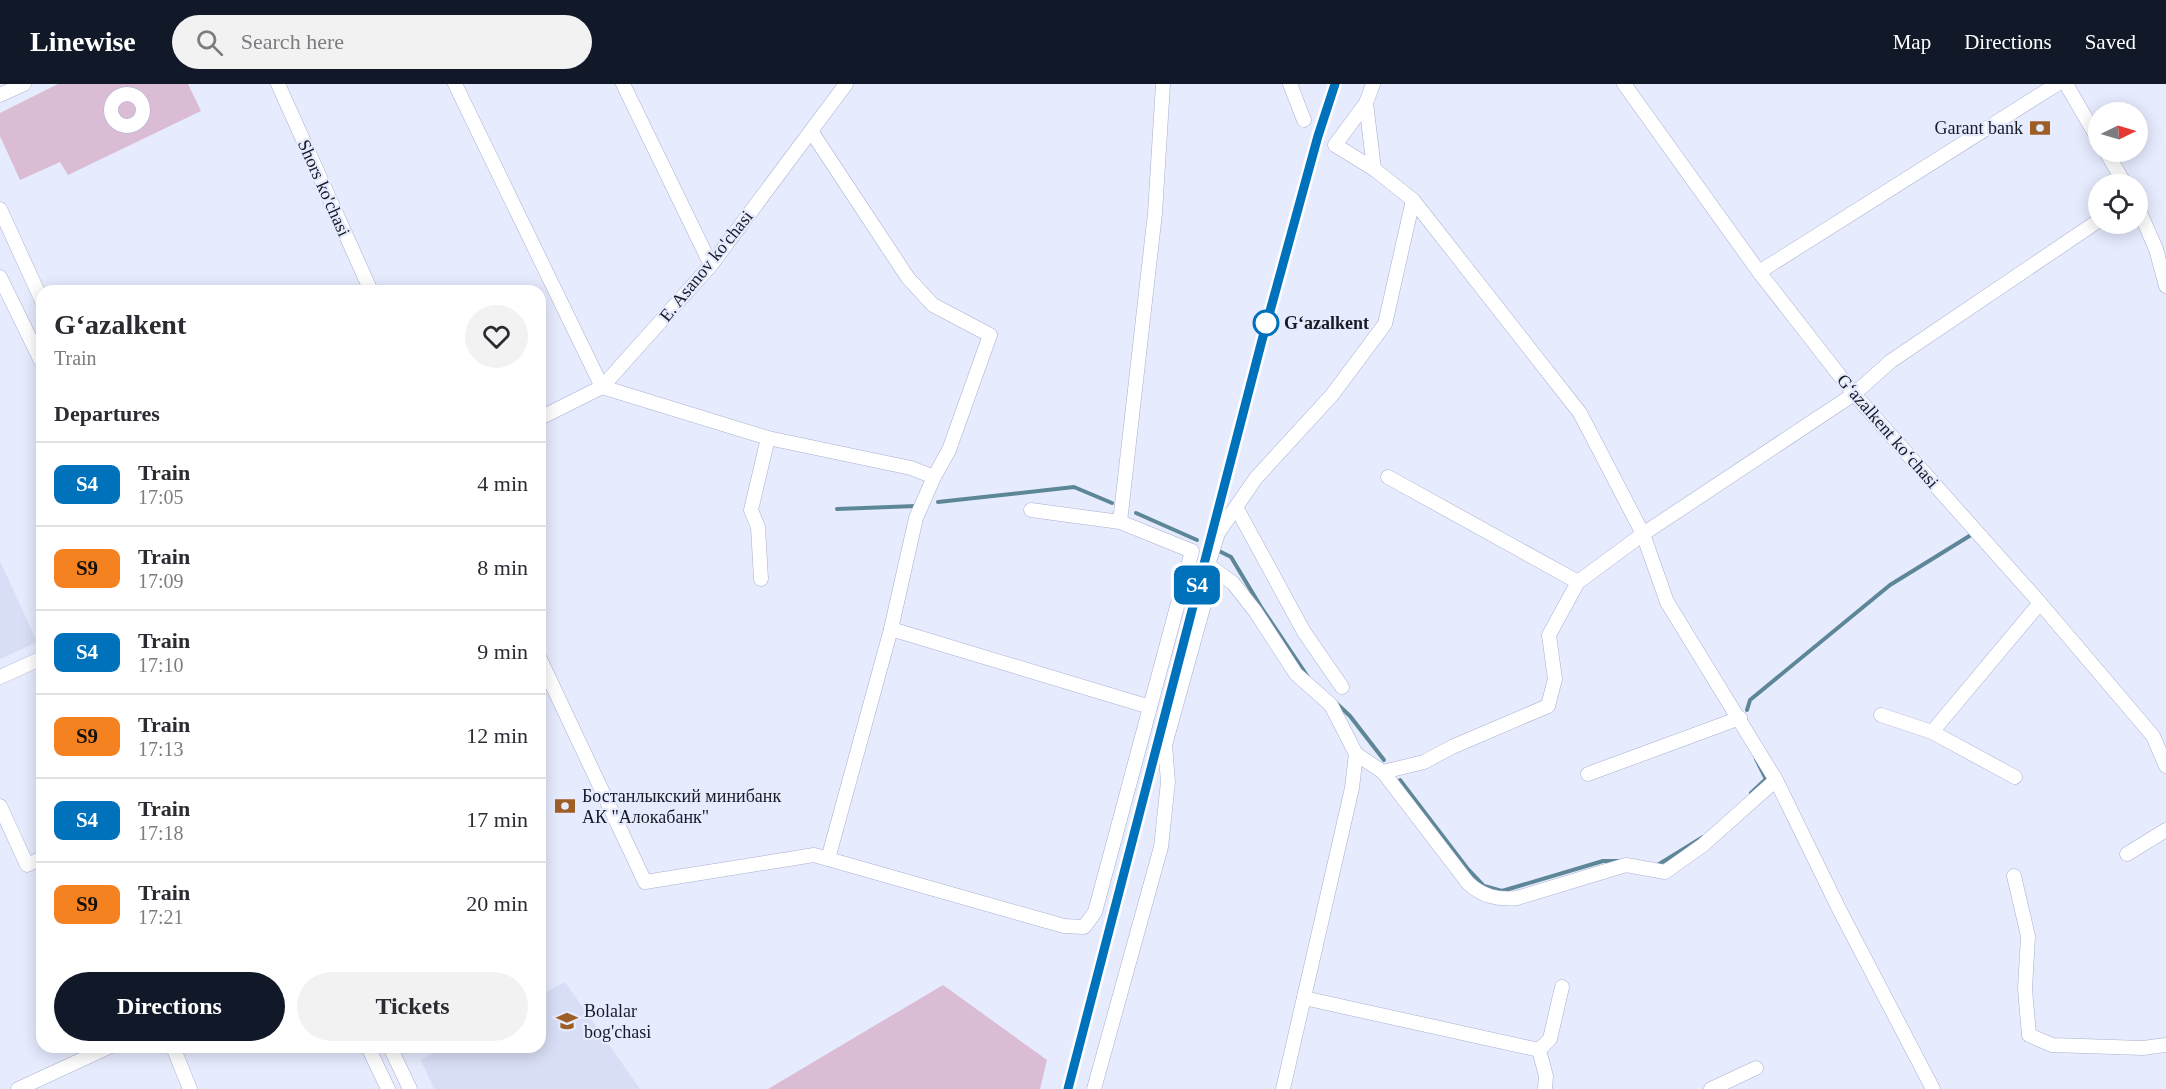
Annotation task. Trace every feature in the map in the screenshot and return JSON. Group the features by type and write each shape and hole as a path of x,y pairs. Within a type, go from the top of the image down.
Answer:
{"street":[{"path":"0,95 24,84"},
{"name":"Shors ko'chasi","path":"278,84 368,285"},
{"path":"455,84 602,387 768,438 911,468 934,477"},
{"path":"623,84 711,266"},
{"name":"E. Asanov ko'chasi","path":"546,415 602,387 711,266 846,84"},
{"path":"1120,522 1155,213 1163,84"},
{"path":"1290,84 1304,120"},
{"path":"1373,84 1366,103 1335,145 1374,169 1413,200 1580,413 1643,534 1667,602 1776,780 1840,911 1933,1089"},
{"name":"Gʻazalkent koʻchasi","path":"1624,84 1759,272 1854,394 2040,603 2153,736 2166,766"},
{"path":"1759,272 2057,84"},
{"path":"2066,84 2088,122"},
{"path":"1366,103 1374,169"},
{"path":"811,131 908,278 933,304 990,335 949,450 916,518 891,629 828,859"},
{"path":"1094,1089 1161,847 1168,782 1165,745 1208,590 1209,565 1218,532 1256,478 1332,395 1385,324 1413,200"},
{"path":"0,209 36,288"},
{"path":"1383,772 1424,762 1452,747 1548,706 1555,678 1549,635 1578,582 1643,534 1854,394 1891,361 2088,228"},
{"path":"2148,231 2156,249 2166,286"},
{"path":"0,277 36,351"},
{"path":"761,579 758,527 751,510 768,438"},
{"path":"1388,477 1578,582"},
{"path":"1236,507 1304,632 1342,687"},
{"path":"546,672 645,882 814,855 1064,926 1084,927 1095,912 1192,551 1120,522 1031,510"},
{"path":"1209,565 1233,583 1255,611 1296,674 1331,705 1356,754 1383,772 1477,892 1503,899 1516,898 1626,865 1665,872 1703,845 1776,780"},
{"path":"1932,732 2040,603"},
{"path":"891,629 1150,707"},
{"path":"0,677 36,661"},
{"path":"1881,715 1932,732 2015,777"},
{"path":"1588,774 1740,718"},
{"path":"1283,1089 1352,788 1356,754"},
{"path":"0,806 27,865 36,861"},
{"path":"2127,854 2166,830"},
{"path":"2014,876 2028,936 2025,989 2028,1035 2052,1045 2143,1047 2166,1045"},
{"path":"1539,1050 1550,1039 1562,987"},
{"path":"1304,998 1539,1050"},
{"path":"1539,1050 1546,1076 1545,1089"},
{"path":"18,1089 96,1053"},
{"path":"175,1053 190,1089"},
{"path":"371,1053 388,1089"},
{"path":"393,1053 410,1089"},
{"path":"1711,1089 1756,1068"}],"shaded area":[{"path":"58,84 188,84 201,111 68,175 60,162 20,180 0,136 0,113"},
{"path":"0,561 36,642 0,659"},
{"name":"Bolalar bog'chasi","path":"565,982 640,1089 434,1089 421,1060 434,1053 546,1053 546,992"},
{"path":"943,985 1047,1060 1040,1089 768,1089"}],"waterway":[{"path":"938,502 1074,487 1112,503"},
{"path":"837,509 916,506"},
{"path":"1136,513 1197,540"},
{"path":"1747,710 1750,700 1890,585 1971,535"},
{"path":"1217,550 1231,557 1308,677"},
{"path":"1335,702 1350,716 1384,760"},
{"path":"1751,793 1766,779 1756,759"},
{"path":"1400,780 1467,868 1484,886 1502,891 1603,861 1619,861"},
{"path":"1656,866 1703,837"}],"railway":[{"path":"1068,1089 1266,323 1318,136 1335,84"}],"train":[{"name":"S4","path":"1068,1089 1261,344 1318,136 1335,84"}],"place":[{"name":"Garant bank","path":"2040,128"},
{"name":"Gʻazalkent","path":"1266,323"},
{"name":"Бостанлыкский минибанк АК \"Алокабанк\"","path":"565,806"},
{"name":"Bolalar bog'chasi","path":"567,1021"}]}
